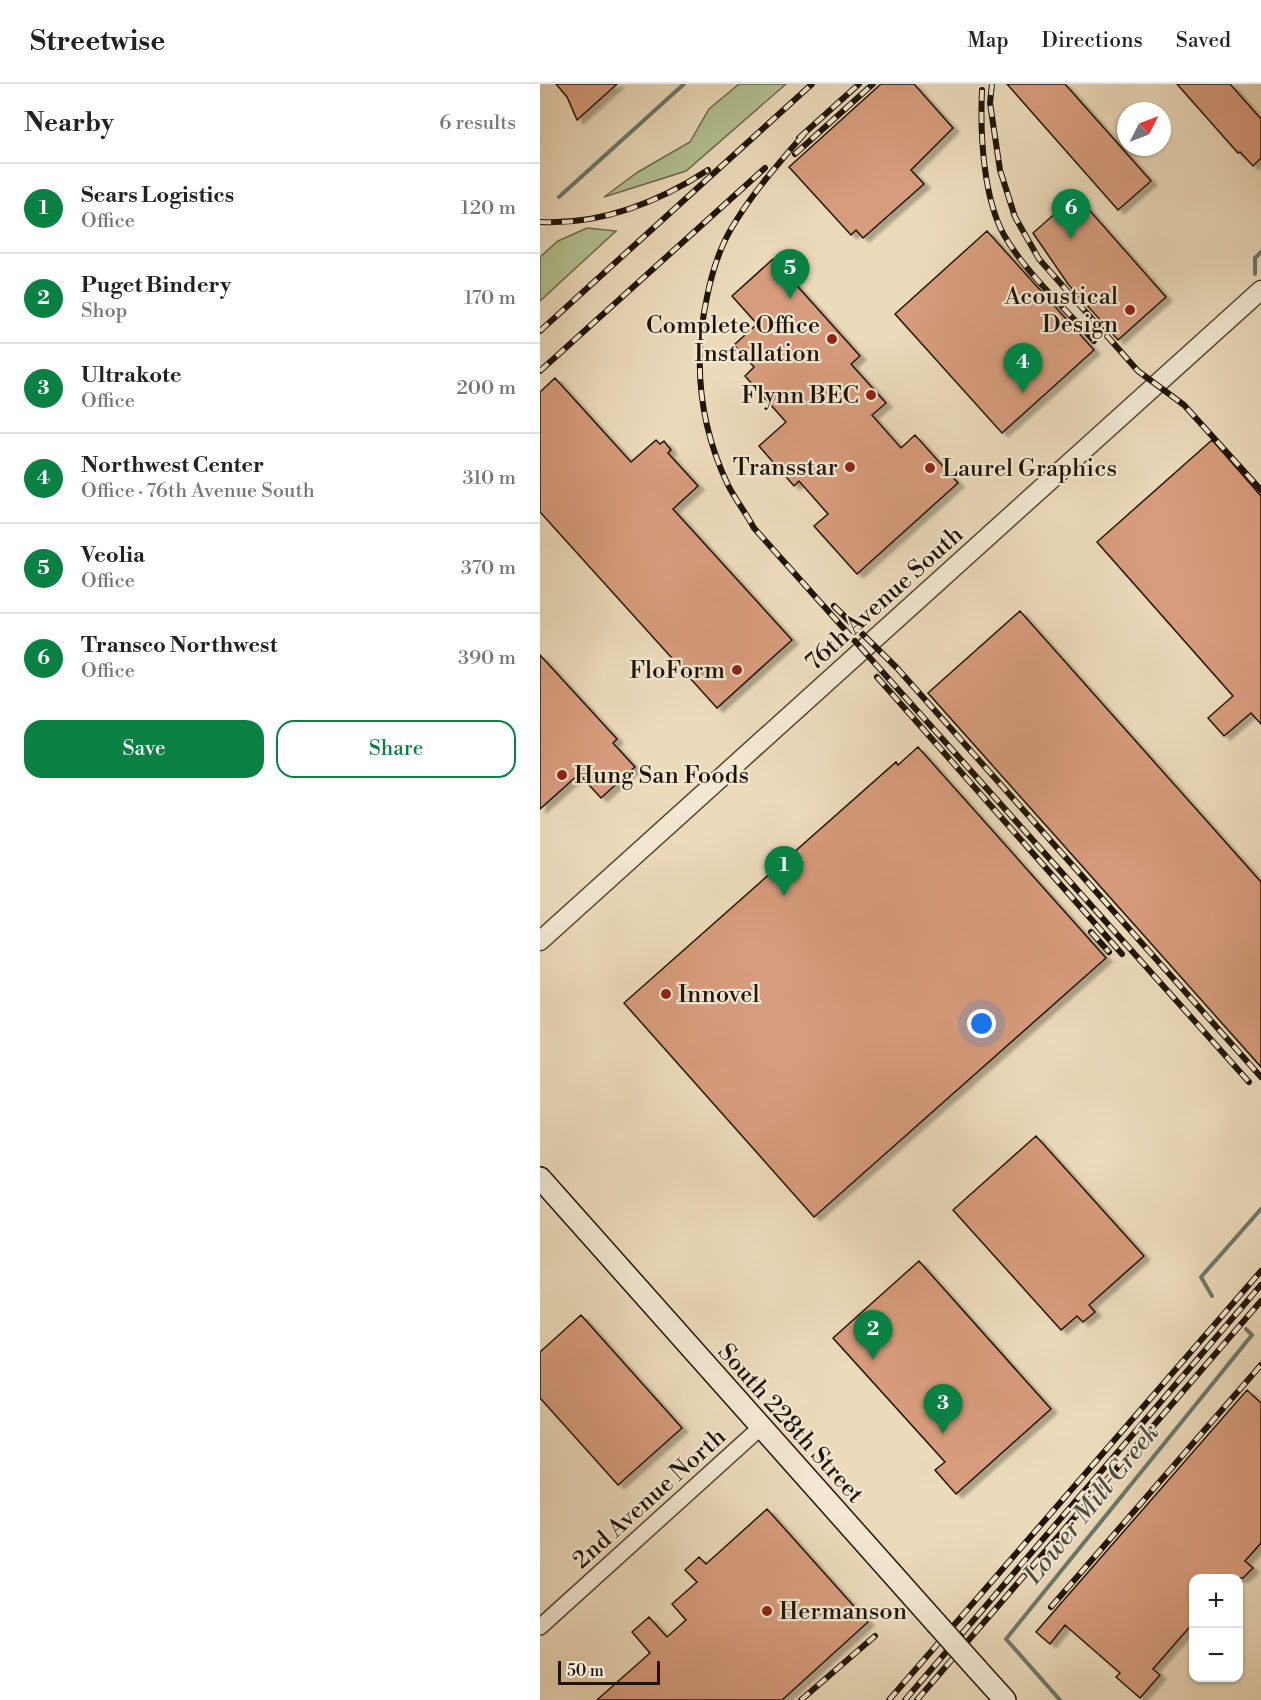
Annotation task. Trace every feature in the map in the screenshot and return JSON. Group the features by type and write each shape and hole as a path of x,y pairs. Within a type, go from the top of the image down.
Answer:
{"main road":[{"name":"South 228th Street","path":"540,1178 1005,1700"}],"street":[{"name":"76th Avenue South","path":"540,941 1261,290"},
{"name":"2nd Avenue North","path":"540,1627 761,1427"}],"green space":[{"path":"739,84 786,84 686,171 604,197 638,172 690,142 709,109"},
{"path":"587,228 616,231 540,301 540,257 558,241"}],"building":[{"path":"556,84 617,84 577,120 567,97"},
{"path":"881,84 914,84 953,128 911,170 924,184 863,238 856,230 851,235 789,167"},
{"path":"1007,84 1065,84 1117,143 1117,156 1129,156 1151,181 1118,210"},
{"path":"1177,84 1230,84 1261,119 1261,158 1253,166 1240,152 1238,153"},
{"path":"1076,195 1166,297 1118,340 1068,284 1033,233"},
{"path":"987,231 1094,350 1002,433 895,314"},
{"path":"773,259 860,356 851,364 886,403 872,415 901,448 915,435 958,483 857,574 814,526 828,514 799,481 794,486 759,446 786,422 745,376 754,367 734,345 757,324 732,296"},
{"path":"555,378 631,462 656,440 660,444 664,441 671,450 668,453 698,486 673,509 792,640 717,708 540,512 540,392"},
{"path":"1212,440 1261,496 1261,724 1251,713 1224,736 1208,718 1233,696 1097,542"},
{"path":"1020,611 1261,882 1261,1067 928,693"},
{"path":"540,655 617,739 613,743 635,767 601,798 579,774 540,809"},
{"path":"918,747 1106,958 814,1217 624,1003 896,762 898,765"},
{"path":"1036,1136 1144,1256 1089,1305 1095,1312 1083,1322 1077,1316 1061,1330 953,1210"},
{"path":"919,1261 1051,1409 956,1494 935,1470 945,1462 833,1338"},
{"path":"581,1315 682,1428 618,1485 540,1398 540,1352"},
{"path":"1247,1390 1261,1403 1261,1543 1245,1561 1253,1568 1243,1578 1243,1574 1189,1574 1189,1628 1153,1669 1160,1675 1140,1698 1116,1677 1120,1673 1065,1625 1050,1644 1036,1632"},
{"name":"Hermanson","path":"767,1509 868,1622 782,1700 597,1700 650,1653 632,1632 649,1617 667,1637 686,1620 672,1604 697,1582 685,1570 699,1557 706,1564"}],"waterway":[{"path":"559,197 684,84"},
{"name":"Lower Mill Creek","path":"1255,274 1255,258 1261,252"},
{"name":"Lower Mill Creek","path":"1212,1296 1201,1277 1261,1209"},
{"name":"Lower Mill Creek","path":"1060,1700 1006,1639 1252,1335 1246,1329"}],"railway":[{"path":"540,331 812,84"},
{"path":"799,138 859,84"},
{"path":"795,154 873,84"},
{"path":"992,84 990,103 1000,170 1015,217 1039,259 1138,371 1184,405 1261,490"},
{"path":"982,90 984,164 997,220 1023,263 1094,341"},
{"path":"804,134 758,189 729,232 709,288 700,345 701,392 711,439 728,485 754,528 1249,1082"},
{"path":"540,371 765,168"},
{"path":"540,222 585,220 628,210 649,202 708,170"},
{"path":"834,606 897,668 1261,1077"},
{"path":"877,677 1122,954"},
{"path":"1091,932 1109,952"},
{"path":"889,1700 1261,1271"},
{"path":"905,1700 1261,1285"},
{"path":"917,1700 1261,1301"},
{"path":"1051,1607 1261,1365"},
{"path":"801,1700 875,1636"}],"place":[{"name":"Transco Northwest","path":"1071,239"},
{"name":"Veolia","path":"790,299"},
{"name":"Acoustical Design","path":"1130,310"},
{"name":"Complete Office Installation","path":"832,339"},
{"name":"Northwest Center","path":"1023,393"},
{"name":"Flynn BEC","path":"871,395"},
{"name":"Transstar","path":"850,467"},
{"name":"Laurel Graphics","path":"930,468"},
{"name":"FloForm","path":"737,670"},
{"name":"Hung San Foods","path":"562,775"},
{"name":"Sears Logistics","path":"784,896"},
{"name":"Innovel","path":"666,994"},
{"name":"Puget Bindery","path":"873,1360"},
{"name":"Ultrakote","path":"943,1434"},
{"name":"Hermanson","path":"767,1611"}]}
